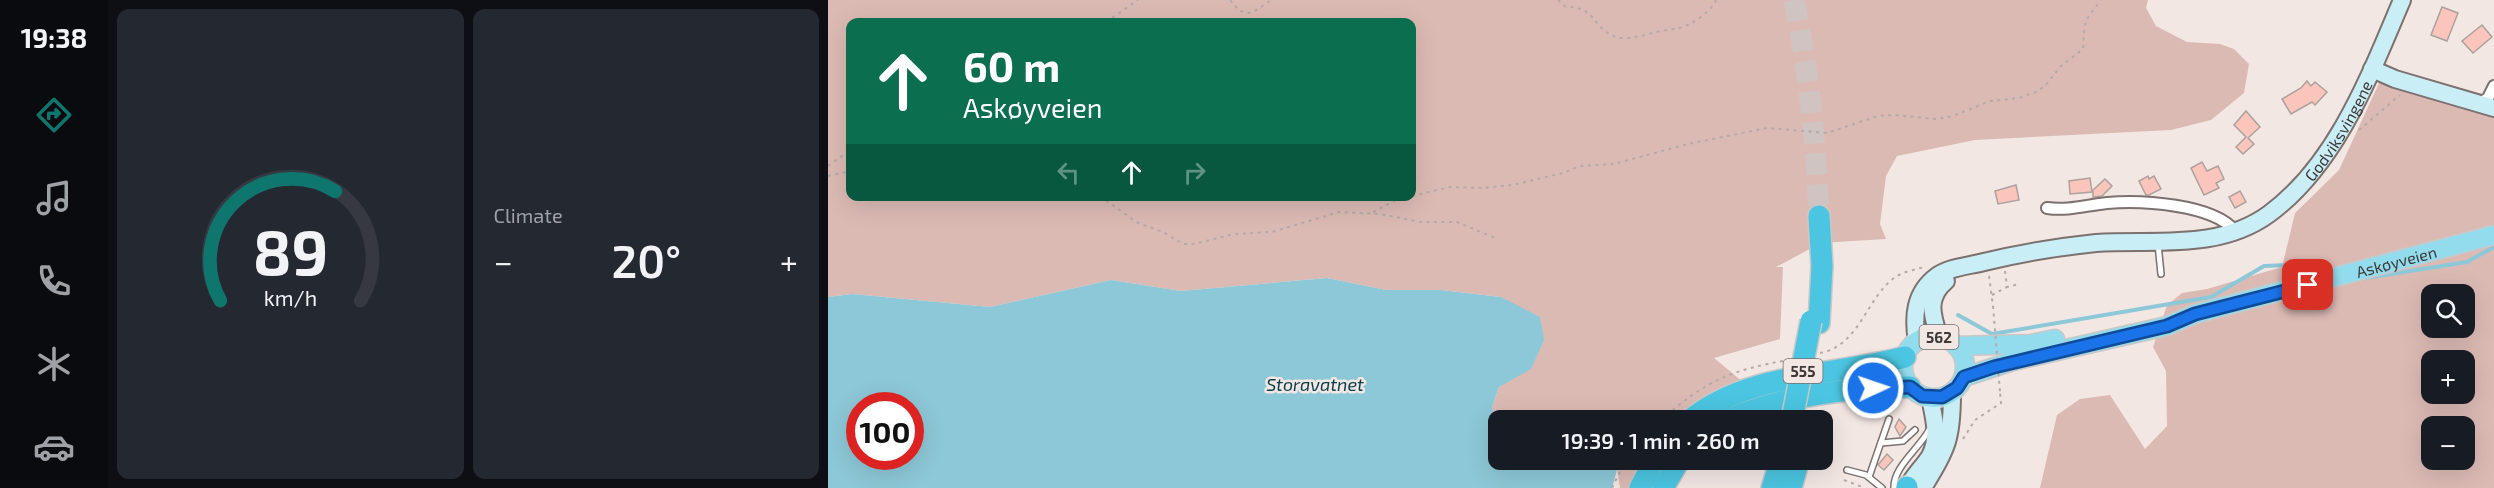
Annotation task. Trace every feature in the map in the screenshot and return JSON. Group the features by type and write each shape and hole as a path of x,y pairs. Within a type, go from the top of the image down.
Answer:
{"highway":[{"name":"555","path":"1801,410 1815,322 1815,264 1820,246 1819,216"},
{"name":"555","path":"1705,410 1718,401 1760,386 1911,349"},
{"name":"555","path":"1753,410 1786,401 1853,390 1910,387"},
{"path":"1640,488 1649,470"},
{"path":"1663,488 1674,470"},
{"path":"1765,488 1771,470"},
{"path":"1772,488 1778,470"},
{"path":"1782,488 1787,470"},
{"path":"1791,488 1795,470"}],"main road":[{"name":"Godviksvingene","path":"1911,349 1914,316 1922,290 1942,273 2019,253 2053,248 2099,243 2208,239 2235,231 2268,215 2309,176 2346,122 2402,0"},
{"path":"2372,69 2412,85 2487,106"},
{"name":"Askøyveien","path":"1964,377 2013,361 2167,326 2195,314 2494,236"},
{"name":"Godviksvingene","path":"1939,337 1932,317 1933,296 1938,288 1969,267"},
{"name":"Askøyveien","path":"1956,345 2031,344 2165,317 2195,314"},
{"name":"562","path":"1910,387 1904,372 1911,349 1927,337 1939,337 1956,345 1965,364 1964,377"},
{"path":"1910,387 1930,398 1942,397 1952,393 1964,377"},
{"path":"1923,488 1947,447 1952,423 1952,393"},
{"path":"1907,488 1930,455 1935,441 1935,421 1930,398"}],"street":[{"path":"2487,106 2494,86"},
{"path":"2047,208 2061,210 2139,201 2211,215 2227,222 2235,231"}],"lane":[{"path":"2158,242 2161,274"},
{"path":"1869,477 1889,419"},
{"path":"1894,488 1894,479 1899,470 1925,439 1935,421"},
{"path":"1881,443 1903,441 1915,430"},
{"path":"1847,470 1869,477 1882,488"}],"path":[{"path":"1112,18 1138,0"},
{"path":"1230,0 1239,11 1247,14 1271,0"},
{"path":"1558,0 1566,7 1578,7 1586,11 1612,36 1629,38 1678,29 1699,18 1714,5 1716,0"},
{"path":"1416,195 1450,187 1483,188 1512,184 1563,173 1580,166 1614,164 1688,144 1767,128 1827,133 1878,116 1937,119 1967,112 1990,101 2019,98 2045,86 2061,66 2083,49 2088,15 2101,0"},
{"path":"2359,130 2412,85"},
{"path":"828,166 846,153"},
{"path":"828,176 846,172"},
{"path":"1107,201 1138,223 1163,232 1184,244 1194,244 1234,234 1272,232 1339,212 1371,214 1421,222 1457,222 1495,238"},
{"path":"1371,214 1394,201"},
{"path":"1826,352 1836,348 1849,337 1895,277 1933,265"},
{"path":"1996,270 2005,268 2007,287"},
{"path":"1959,445 1975,420 2001,403 1988,272"},
{"path":"1992,295 2019,284"},
{"path":"1762,365 1792,360"},
{"path":"1612,488 1621,470"},
{"path":"1844,480 1865,488"}],"shaded area":[{"path":"828,0 2148,0 2146,8 2156,26 2187,42 2220,44 2234,49 2249,64 2244,93 2211,120 2171,130 1975,140 1897,156 1886,176 1880,224 1886,239 1821,243 1776,267 1783,267 1780,339 1714,358 1755,392 1729,410 1493,410 1499,387 1501,297 1441,290 1386,290 1327,278 1181,291 1111,280 990,307 852,294 828,297"},
{"path":"2380,81 2494,110 2494,488 2040,488 2057,415 2080,399 2110,395 2145,449 2167,426 2166,371 2153,347 2167,305 2182,293 2207,289 2282,267 2295,213 2339,170"},
{"path":"1617,470 1679,470 1674,488 1620,488"}],"water":[{"name":"Storavatnet","path":"1327,278 1386,290 1441,290 1501,297 1540,317 1544,340 1531,369 1499,387 1493,410 1488,410 1488,470 1617,470 1612,488 828,488 828,297 852,294 990,307 1111,280 1181,291"}],"building":[{"path":"2442,7 2458,13 2447,41 2431,35"},
{"path":"2482,25 2492,37 2473,53 2462,41"},
{"path":"2307,81 2311,86 2315,82 2327,92 2315,105 2312,102 2291,114 2282,99 2301,88"},
{"path":"2246,111 2260,127 2248,138 2254,144 2243,154 2236,147 2246,137 2234,125"},
{"path":"2202,162 2207,171 2218,166 2224,179 2216,183 2219,188 2204,195 2191,168"},
{"path":"2148,176 2149,179 2154,176 2161,189 2146,195 2139,181"},
{"path":"2090,178 2092,192 2070,194 2069,181"},
{"path":"2105,179 2112,186 2102,196 2093,197 2093,190"},
{"path":"2016,185 2019,200 1998,204 1995,191"},
{"path":"2240,191 2246,202 2235,208 2229,197"},
{"path":"1899,419 1906,427 1900,436 1895,427"},
{"path":"1887,454 1893,460 1884,470 1878,465"}],"waterway":[{"path":"2353,280 2467,262 2494,247"},
{"path":"1958,315 1992,334 2211,297 2264,266 2291,265 2323,273"}],"tunnel":[{"path":"1794,0 1811,108 1819,216"}],"route":[{"path":"1873,388 1910,387 1922,396 1930,398 1947,396 1957,388 1964,377 2013,361 2167,326 2195,314 2308,285"}]}
